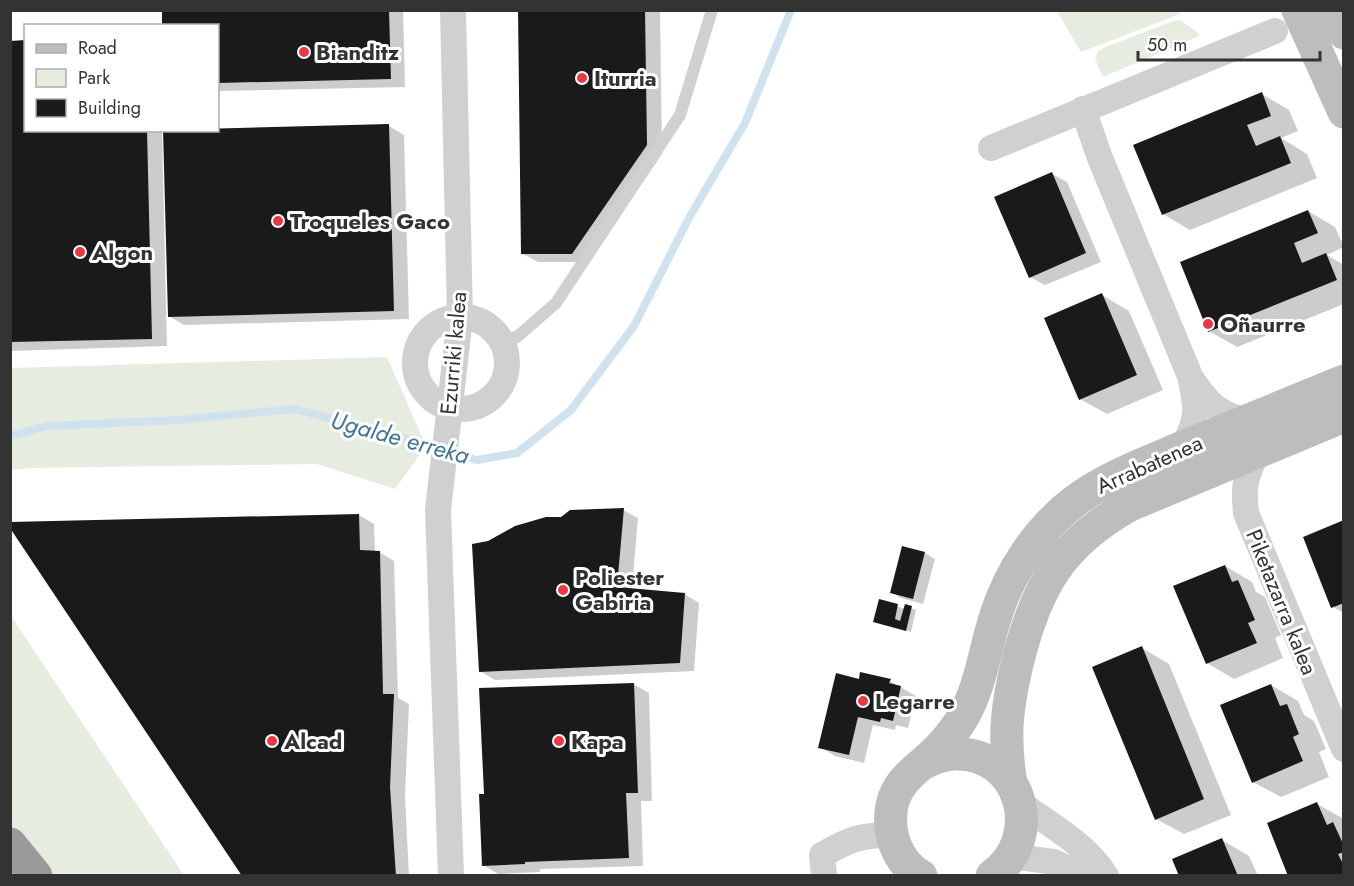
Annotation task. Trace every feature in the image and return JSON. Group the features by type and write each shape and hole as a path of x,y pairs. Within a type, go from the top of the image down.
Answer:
{"highway":[{"path":"10,844 36,876"}],"main road":[{"path":"1334,10 1344,33"},
{"path":"1286,21 1344,112"},
{"name":"Arrabatenea","path":"924,763 950,736 970,703 1003,594 1013,574 1038,536 1072,502 1113,477 1344,381"},
{"name":"Arrabatenea","path":"998,871 1020,840 1023,821 1006,746 1007,709 1028,622 1037,598 1055,568 1085,535 1106,518 1130,505 1344,416"},
{"name":"Arrabatenea","path":"918,875 897,850 892,836 891,810 900,786 910,773 939,756 955,754 971,756 987,761 1000,771 1016,793"}],"street":[{"name":"Ezurriki kalea","path":"451,876 438,510 460,317 453,10"},
{"path":"991,148 1286,21"},
{"path":"1083,109 1100,158 1190,376 1197,407 1194,426 1183,447"},
{"path":"460,317 475,319 484,323 501,340 507,355 506,377 497,393 481,405 469,409 449,408 438,404 424,392 415,371 415,358 419,344 430,328 446,320 460,317"},
{"path":"1190,376 1208,402 1224,414 1246,422"},
{"name":"Piketazarra kalea","path":"1258,452 1247,473 1244,489 1246,513 1344,750"},
{"path":"1016,793 1080,845 1095,859 1106,876"},
{"path":"824,876 822,855 864,836 872,834 892,836"},
{"path":"998,871 1054,862 1082,876"}],"lane":[{"path":"501,340 517,337 556,303 680,115 712,10"}],"green space":[{"path":"1177,10 1180,14 1081,52 1057,11"},
{"path":"1180,20 1199,36 1103,77 1095,59 1103,48"},
{"path":"387,357 426,446 395,489 317,464 11,470 11,368"},
{"path":"11,616 184,875 11,875"}],"building":[{"name":"Bianditz","path":"162,10 389,10 391,79 219,83 219,24 162,24"},
{"name":"Iturria","path":"518,10 645,10 647,145 572,254 521,254"},
{"name":"Algon","path":"24,40 24,132 147,132 152,339 10,342 10,41"},
{"path":"1262,92 1271,116 1247,125 1256,146 1280,136 1291,163 1162,215 1133,145"},
{"name":"Troqueles Gaco","path":"389,124 394,311 168,317 163,132 219,132 219,129"},
{"path":"1052,172 1086,253 1029,278 994,197"},
{"path":"1308,210 1318,233 1294,243 1302,263 1326,253 1337,280 1208,332 1180,262"},
{"path":"1102,293 1137,375 1079,400 1044,318"},
{"name":"Poliester Gabiria","path":"624,508 617,587 685,593 680,663 479,672 472,544 488,541 515,526 546,517 561,517 570,510"},
{"name":"Alcad","path":"359,514 360,550 380,551 383,694 394,694 390,787 396,876 242,876 10,528 10,522"},
{"path":"1344,520 1344,603 1331,608 1303,537"},
{"path":"902,546 925,552 913,599 890,593"},
{"path":"1225,565 1232,582 1238,580 1255,620 1248,623 1257,643 1206,664 1173,586"},
{"path":"879,599 898,604 895,619 900,621 905,604 912,606 906,631 873,622"},
{"path":"1142,646 1204,799 1155,820 1092,667"},
{"name":"Legarre","path":"860,672 891,679 889,683 901,686 893,721 881,718 880,722 858,717 849,755 818,748 836,673 859,679"},
{"name":"Kapa","path":"634,683 638,793 626,793 629,858 482,866 479,794 484,794 479,688"},
{"path":"1271,684 1280,706 1287,704 1299,734 1293,737 1303,761 1252,783 1220,705"},
{"path":"1317,802 1327,825 1333,822 1344,846 1344,852 1338,854 1344,866 1344,876 1288,876 1267,823"},
{"path":"1222,838 1238,876 1179,876 1172,859"}],"waterway":[{"name":"Ugalde erreka","path":"10,436 47,426 178,420 294,409 391,434 477,460 517,453 571,410 634,326 690,216 745,123 791,10"}],"place":[{"name":"Bianditz","path":"304,52"},
{"name":"Iturria","path":"582,78"},
{"name":"Troqueles Gaco","path":"278,221"},
{"name":"Algon","path":"80,252"},
{"name":"Oñaurre","path":"1208,324"},
{"name":"Poliester Gabiria","path":"563,590"},
{"name":"Legarre","path":"863,701"},
{"name":"Alcad","path":"272,741"},
{"name":"Kapa","path":"559,741"}]}
